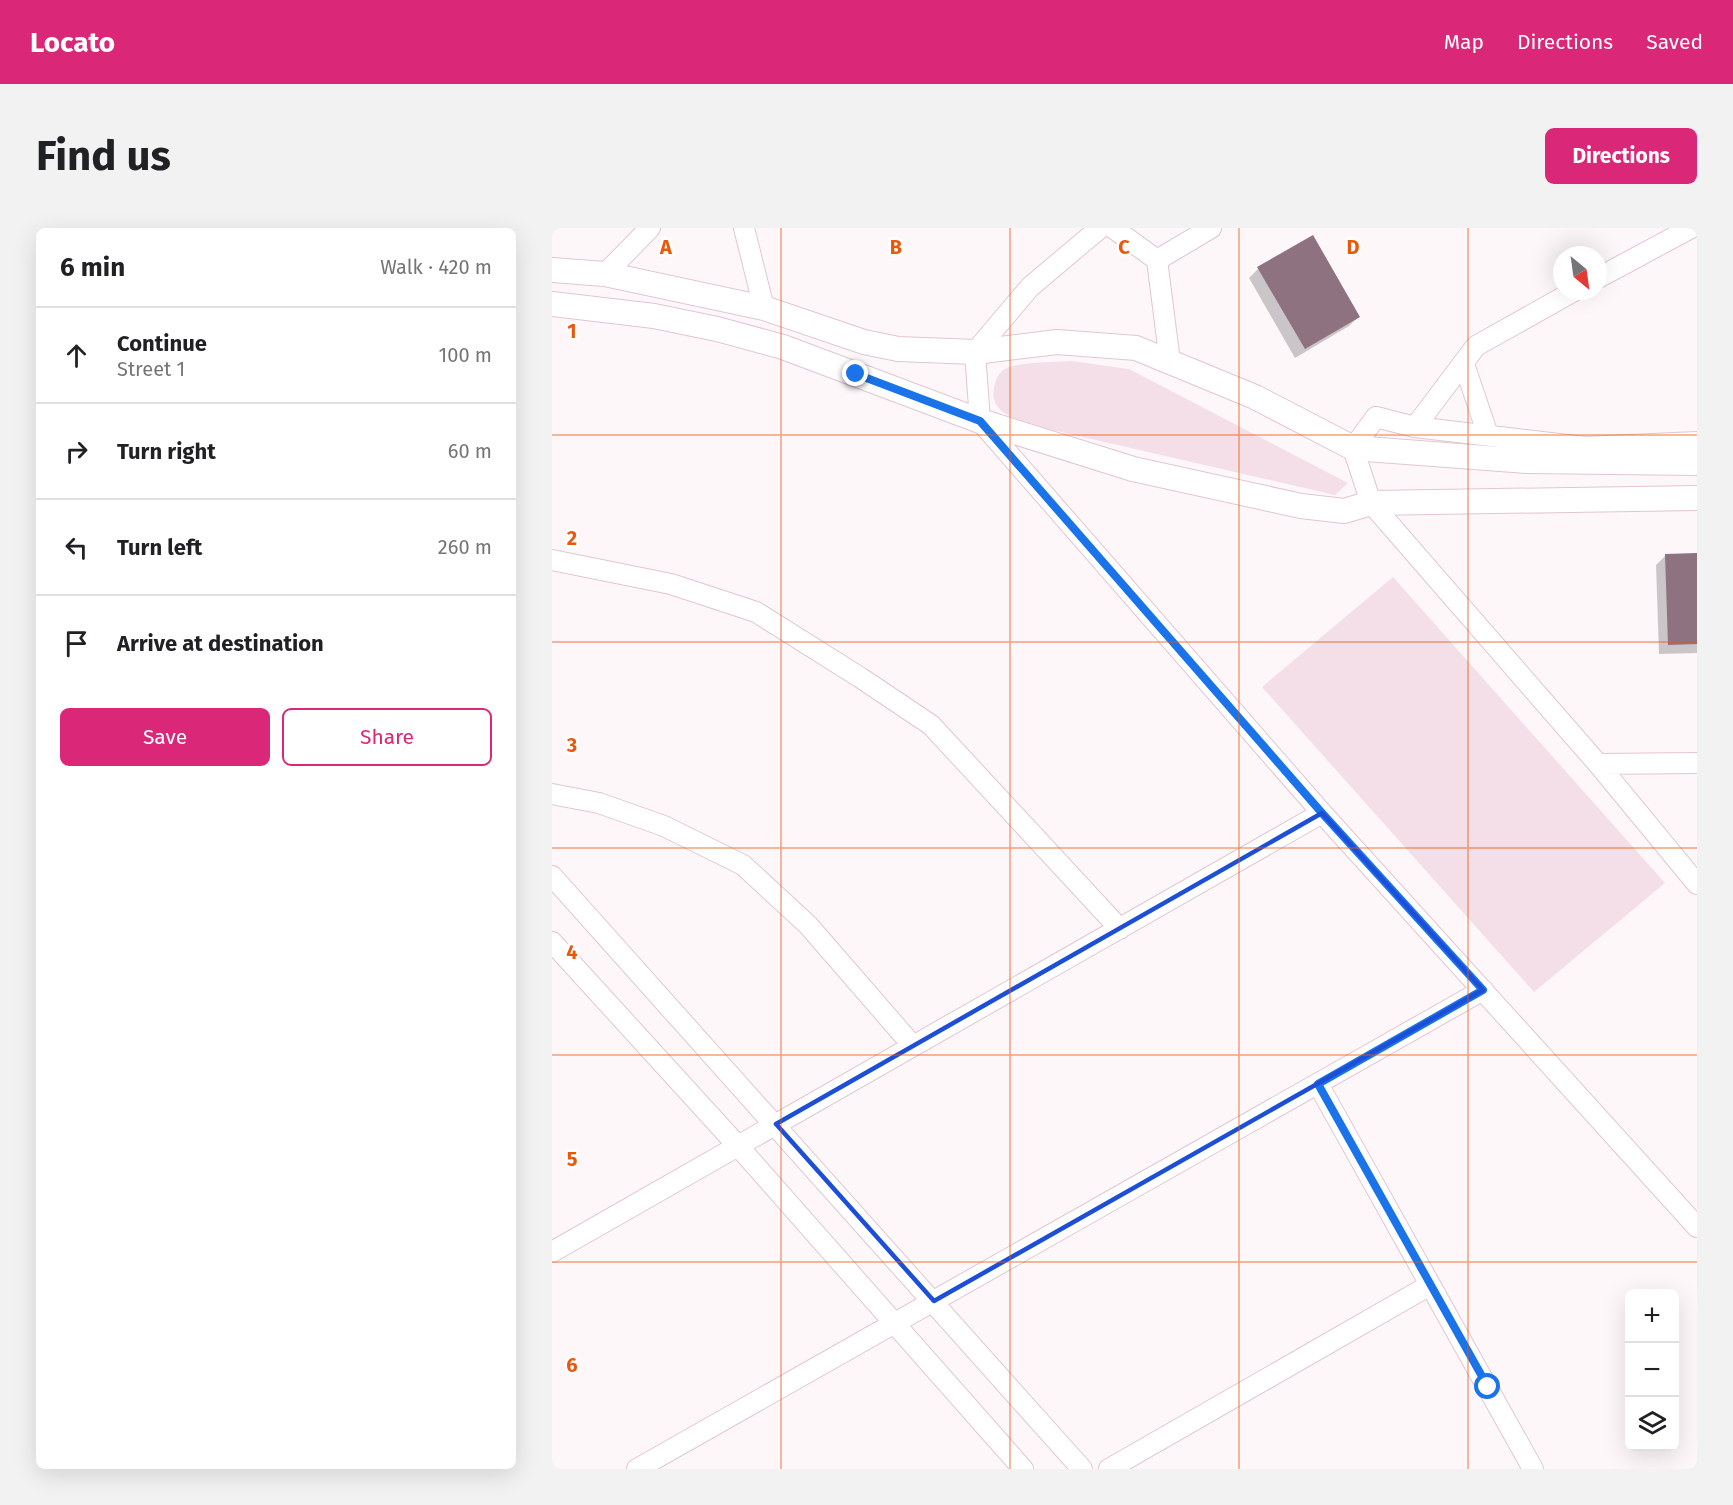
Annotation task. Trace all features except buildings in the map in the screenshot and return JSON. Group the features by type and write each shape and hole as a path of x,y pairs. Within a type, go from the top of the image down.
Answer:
{"street":[{"path":"605,274 650,228"},
{"path":"744,228 764,308"},
{"path":"1100,228 1030,287 975,352 980,421 1322,813 1697,1227"},
{"path":"1113,228 1157,260 1170,362"},
{"path":"1157,260 1211,228"},
{"path":"1607,273 1691,228"},
{"path":"552,270 605,274 764,308 864,342 898,350 975,352 1057,342 1136,348 1255,397 1353,448 1527,461 1697,463"},
{"path":"1415,427 1476,346 1558,300"},
{"path":"552,304 654,316 717,329 783,347 980,421 1133,469 1301,506 1344,511 1371,503 1697,498"},
{"path":"1464,364 1488,435"},
{"path":"1353,448 1376,417 1415,427 1585,447 1697,442"},
{"path":"1353,448 1371,503 1598,764 1697,884"},
{"path":"552,560 671,584 756,612 861,678 931,724 1120,929"},
{"path":"1598,764 1697,763"},
{"path":"552,795 599,803 664,826 743,865 808,925 913,1046"},
{"path":"552,1252 1322,813"},
{"path":"552,876 1082,1469"},
{"path":"552,942 738,1146 1023,1469"},
{"path":"638,1469 1483,990"},
{"path":"1318,1084 1533,1469"},
{"path":"1109,1469 1430,1285"}],"highlighted area":[{"path":"1322,813 1483,990 934,1301 776,1124"}],"shaded area":[{"path":"1071,361 1129,369 1348,483 1335,495 1048,429 1011,417 997,406 994,388 996,380 1005,369 1027,364"},
{"path":"1393,577 1665,883 1534,992 1262,687"}],"route":[{"path":"856,374 980,421 1322,813 1483,990 1318,1084 1488,1387"}]}
